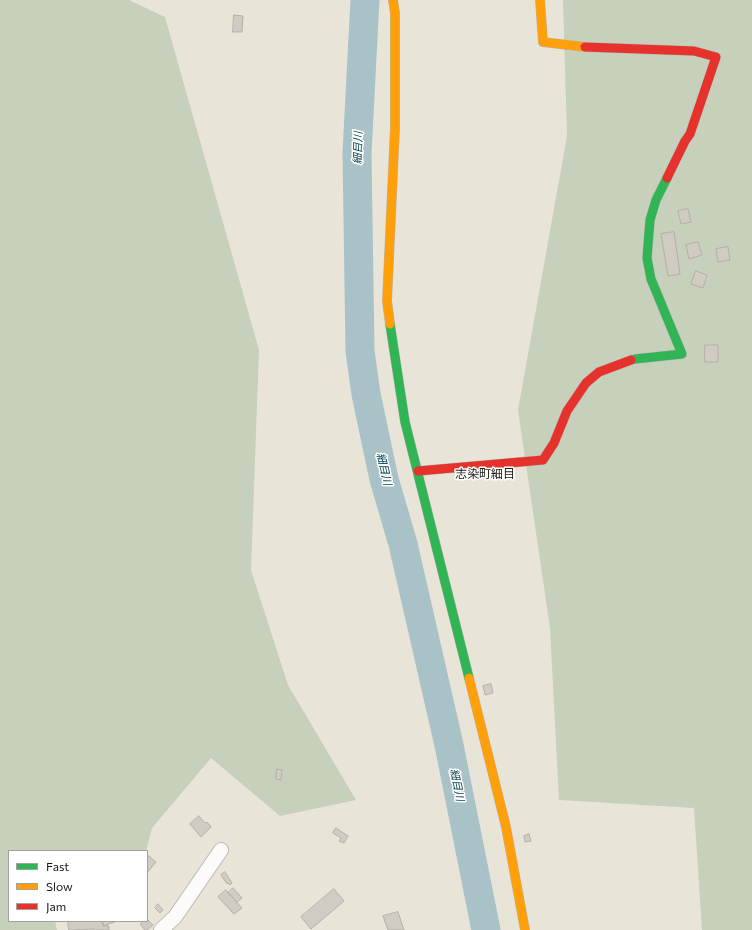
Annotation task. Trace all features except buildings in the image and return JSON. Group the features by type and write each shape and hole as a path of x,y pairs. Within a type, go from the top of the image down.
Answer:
{"street":[{"path":"393,0 395,13 396,128 387,301 405,422 506,827 525,930"},
{"path":"418,471 543,460 554,443 567,411 586,383 600,372 635,359 682,354 651,279 647,258 650,220 656,200 685,141 690,134 716,57 694,51 589,47 543,42 540,0"},
{"path":"161,930 175,917 221,850"}],"green space":[{"path":"0,0 129,0 165,17 259,350 251,570 288,685 356,800 280,816 211,758 152,828 146,850 8,850 8,922 55,922 57,930 0,930"},
{"path":"563,0 752,0 752,930 702,930 694,808 559,800 550,628 518,410 567,136"}],"waterway":[{"name":"細目川","path":"365,0 357,153 360,351 366,394 384,479 403,544 449,745 486,930"}],"traffic: fast":[{"path":"631,360 682,354 651,279 647,258 650,220 656,200 667,178"},
{"path":"390,324 405,422 469,678"}],"traffic: slow":[{"path":"390,324 387,301 395,128 395,13 393,0"},
{"path":"540,0 543,42 585,47"},
{"path":"469,678 506,827 525,930"}],"traffic: jam":[{"path":"585,47 694,51 716,57 690,134 667,178"},
{"path":"418,471 543,460 554,443 567,411 586,383 599,372 631,360"}],"district":[{"name":"志染町細目","path":"485,474"}]}
